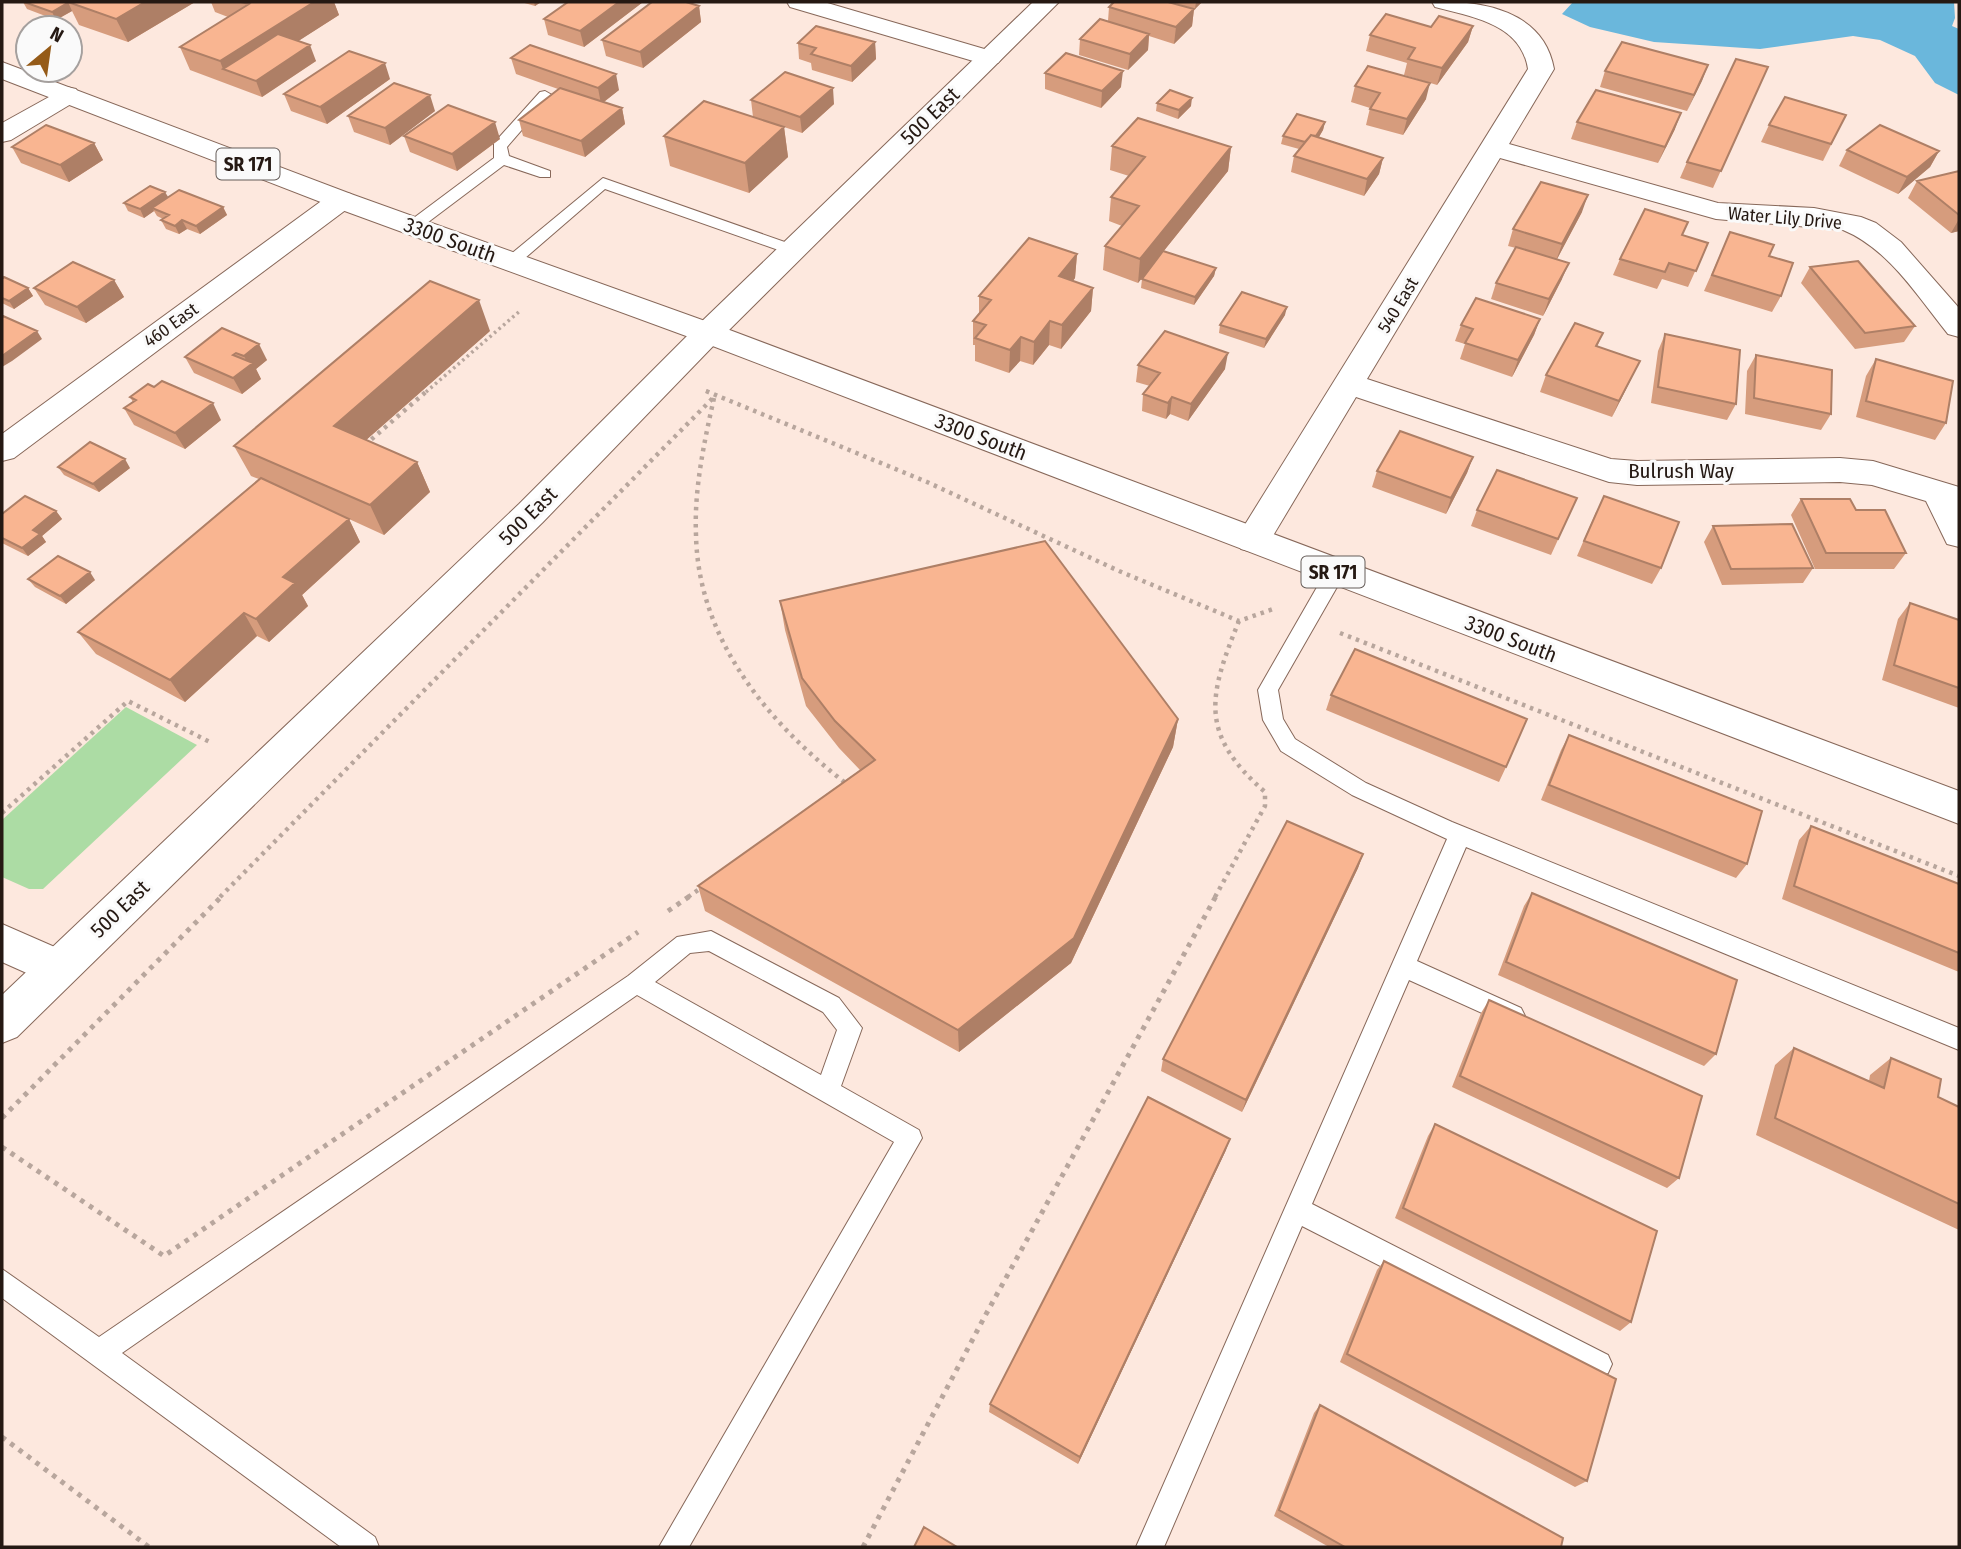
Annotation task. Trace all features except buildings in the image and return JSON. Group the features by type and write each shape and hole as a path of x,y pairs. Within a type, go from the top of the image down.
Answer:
{"street":[{"path":"799,2 989,58"},
{"name":"500 East","path":"2,1023 531,513 708,333 1047,2"},
{"name":"540 East","path":"1253,540 1541,69 1541,54 1531,40 1515,26 1486,13 1444,2"},
{"name":"3300 South","path":"2,70 341,200 708,333 1959,808"},
{"path":"2,134 66,94"},
{"name":"Water Lily Drive","path":"1493,148 1716,211 1746,216 1824,219 1865,229 1888,245 1959,327"},
{"name":"460 East","path":"2,450 341,200"},
{"name":"Bulrush Way","path":"1350,384 1609,470 1637,473 1840,470 1873,473 1949,496 1959,536"},
{"path":"2,942 58,968"}],"lane":[{"path":"502,159 499,146 545,95"},
{"path":"502,159 545,174"},
{"path":"413,226 502,159"},
{"path":"511,262 603,183 793,250"},
{"path":"1335,573 1268,690 1273,720 1288,745 1359,789 1460,835 1959,1040"},
{"path":"1150,1547 1460,835"},
{"path":"100,1352 636,983 685,944 711,941 831,1005 850,1028 827,1091"},
{"path":"1403,966 1539,1027"},
{"path":"636,983 910,1138 673,1547"},
{"path":"1297,1210 1599,1364"},
{"path":"2,1282 365,1547"}],"path":[{"path":"355,454 521,310"},
{"path":"2,1118 714,397 698,471 697,556 714,630 761,703 813,761 850,786 839,794"},
{"path":"863,1547 985,1316 1265,806 1265,792 1230,758 1213,708 1219,670 1238,621"},
{"path":"2,814 128,701 212,743"},
{"path":"656,919 713,880"},
{"path":"2,1147 164,1256 644,927"},
{"path":"2,1437 149,1547"}],"green space":[{"path":"126,707 197,745 43,889 29,889 2,877 2,820"}],"water":[{"path":"1573,2 1954,2 1955,18 1952,26 1959,29 1959,95 1935,83 1915,56 1880,40 1853,36 1760,49 1654,42 1590,27 1562,14"}]}
